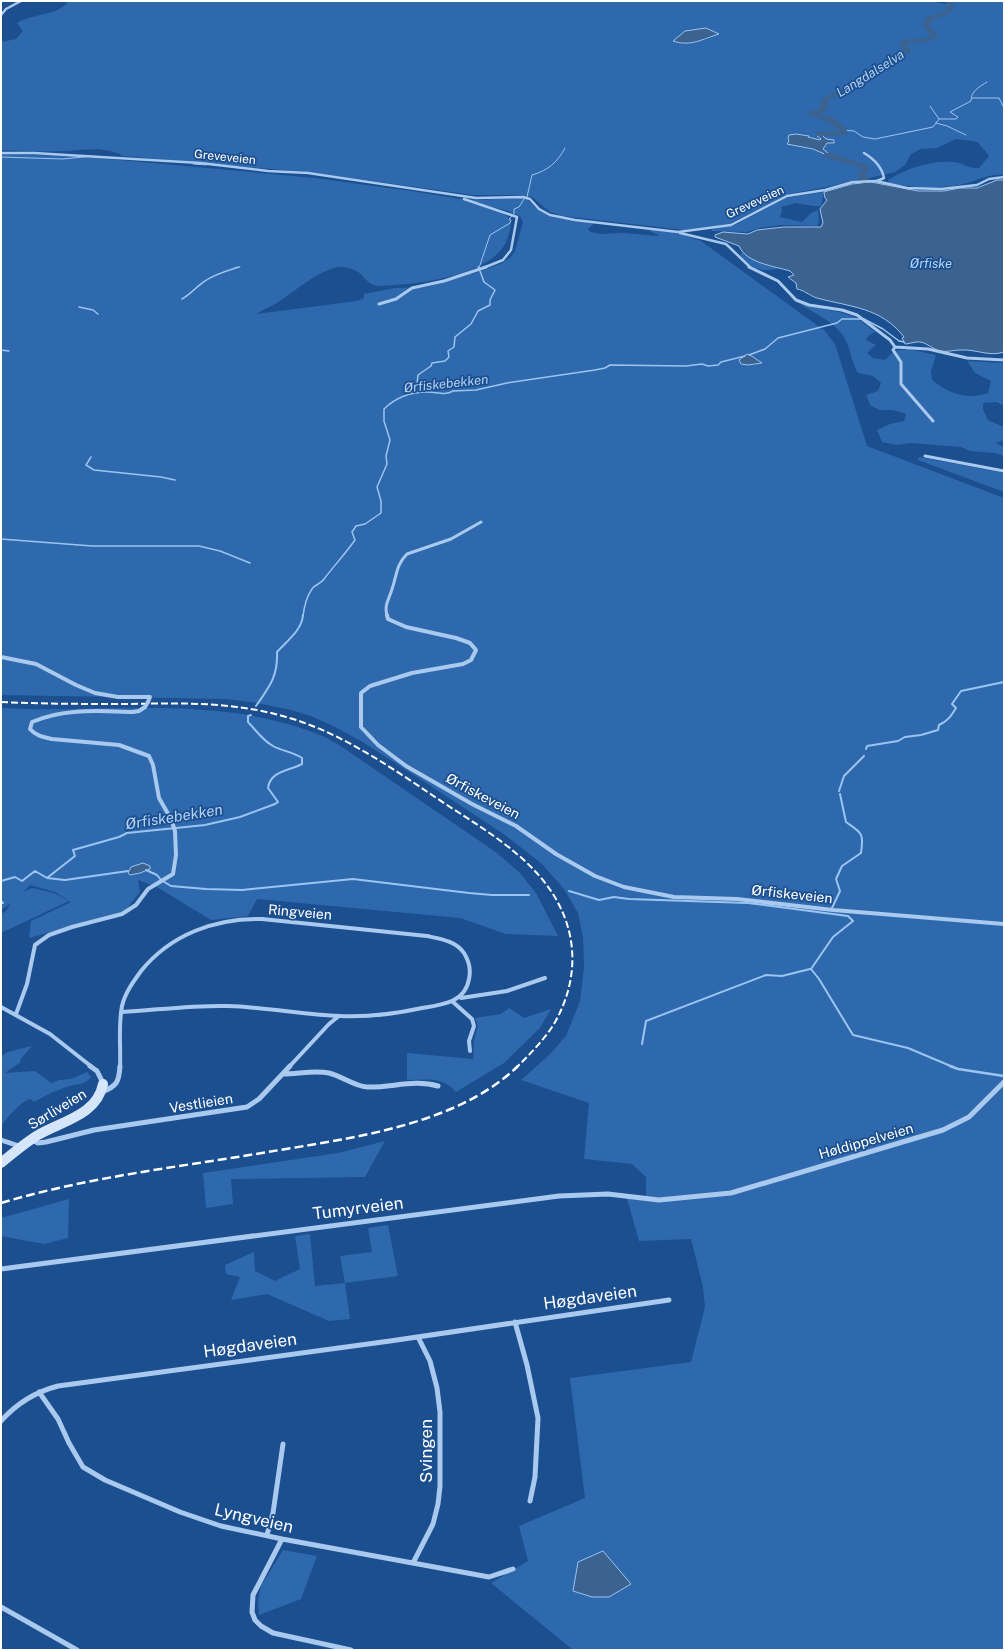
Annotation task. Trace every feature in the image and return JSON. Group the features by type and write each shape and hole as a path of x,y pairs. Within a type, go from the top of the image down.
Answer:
{"street":[{"path":"1,15 6,9 21,1"},
{"name":"Greveveien","path":"1,153 25,152 109,157 308,173 383,183 480,199 523,197 530,199 539,209 550,215 575,220 678,232 731,225 787,196 825,190 860,182 876,181 907,188 930,189 971,186 981,184 989,179 1004,177"},
{"path":"864,153 875,162 884,174 884,178 876,181"},
{"name":"Greveveien","path":"379,304 396,299 412,288 444,281 494,265 503,260 511,250 517,217 503,211 446,194"},
{"path":"678,232 726,244 748,267 778,281 793,297 805,304 842,310 857,315 890,340 894,346 893,350 901,362 902,384 933,421"},
{"path":"894,346 928,349 967,358 1004,360"},
{"path":"925,456 1004,471"},
{"name":"Ørfiskeveien","path":"481,522 451,539 407,554 402,559 395,573 392,589 386,601 385,613 388,619 406,627 456,638 470,643 476,650 471,660 463,664 412,673 370,686 361,693 361,728 378,745 406,766 472,804 516,826 556,854 595,876 624,887 674,897 713,897 833,910 1004,924"},
{"path":"1,657 36,664 76,685 95,693 118,696 150,697 145,707 139,711 75,712 47,715 32,722 30,729 32,732 52,739 119,744 149,756 153,765 158,795 174,828 176,867 173,874 147,890 136,905 122,914 49,935 38,942 33,951 27,984 16,1014"},
{"name":"Ringveien","path":"102,1088 112,1088 119,1079 122,1012 125,996 133,982 146,965 162,950 182,937 205,927 226,921 243,919 272,920 427,936 447,940 456,944 468,957 470,975 468,987 461,998"},
{"path":"122,1012 197,1006 228,1006 339,1016 397,1013 454,1002 461,998 469,998 518,988 528,982 545,978"},
{"path":"454,1002 472,1019 474,1026 469,1041 470,1051"},
{"name":"Sørliveien","path":"1,1007 38,1026 93,1067 100,1074 102,1088 98,1101 89,1108 31,1140 1,1162"},
{"name":"Vestlieien","path":"31,1140 46,1142 94,1130 241,1109 253,1104 329,1024 339,1016"},
{"path":"282,1074 322,1072 337,1076 356,1084 367,1086 424,1083 438,1086"},
{"name":"Høldippelveien","path":"719,1194 742,1190 943,1130 969,1117 1004,1082"},
{"path":"1,1140 21,1147"},
{"name":"Tumyrveien","path":"1,1269 559,1196 602,1194 653,1199 673,1199 719,1194"},
{"name":"Høgdaveien","path":"1,1421 21,1400 58,1386 418,1337 669,1300"},
{"path":"515,1322 527,1366 538,1418 535,1477 530,1501"},
{"name":"Svingen","path":"413,1563 426,1542 433,1526 438,1509 440,1489 440,1415 438,1388 432,1364 418,1337"},
{"name":"Lyngveien","path":"39,1392 58,1419 79,1462 88,1471 105,1480 180,1512 221,1526 282,1539 489,1577 514,1569"},
{"path":"267,1535 276,1495 276,1480 282,1444"},
{"path":"282,1539 253,1595 252,1603 255,1620 261,1627 273,1633 351,1650"},
{"path":"1,1607 77,1650"}],"shaded area":[{"path":"68,1 932,1 945,4 949,3 949,1 1004,1 1004,175 992,175 965,184 942,187 915,187 889,183 888,180 903,172 937,162 954,162 972,168 979,168 989,156 978,142 956,139 937,148 921,149 911,154 905,165 895,172 788,194 729,224 684,230 563,216 550,212 532,197 520,195 473,195 316,173 123,156 102,150 1,150 1,42 16,39 23,31 17,23 52,12 64,6","holes":["685,31 718,34 699,41 676,39","789,135 807,135 808,137 820,140 821,139 819,137 822,135 826,140 834,142 827,144 824,147 823,149 828,153 787,143 789,141"]},
{"path":"1,154 76,156 315,178 460,199 484,200 512,197 521,198 527,199 536,208 552,217 594,223 588,229 590,232 600,234 624,233 658,236 659,235 649,231 661,230 701,241 825,331 835,344 867,446 1004,498 1004,1650 573,1650 491,1583 528,1561 519,1526 585,1498 570,1378 691,1362 705,1307 703,1287 691,1239 639,1241 626,1195 646,1196 646,1177 632,1164 584,1159 589,1103 521,1080 549,1055 566,1036 580,1001 584,968 583,937 578,913 564,889 542,864 505,835 361,741 311,716 257,703 226,699 1,695","holes":["467,201 508,211 520,216 523,222 515,251 511,257 502,263 481,271 426,287 395,288 364,294 364,298 357,301 256,314 277,303 314,277 337,267 345,267 356,271 360,273 369,283 379,286 423,282 456,275 471,270 485,263 497,254 505,244 511,226 507,216 488,207"]},
{"path":"824,192 821,206 796,203 781,207 782,211 780,217 802,222 811,213 818,210 819,222 817,226 782,225 759,228 747,232 711,231 712,229 735,225 786,198"},
{"path":"742,252 752,258 779,269 757,269 749,264 740,255"},
{"path":"800,304 843,313 857,318 875,332 868,336 866,340 876,345 867,353 873,358 885,360 894,351 909,349 936,355 931,371 932,380 945,389 958,394 972,396 988,393 991,381 975,373 967,361 1004,363 1004,406 997,402 983,403 983,409 988,420 1004,427 1004,440 996,443 1004,447 1004,456 995,453 970,451 961,447 910,443 897,445 882,442 877,430 890,424 904,421 906,414 893,410 880,410 871,406 866,395 878,391 881,383 873,376 858,373 848,345 838,329 819,315"},
{"path":"919,457 1004,473 1004,492 918,460"},
{"path":"1,708 165,708 206,710 246,715 286,723 325,737 343,747 497,853 519,872 536,893 558,936 506,934 460,918 257,899 248,916 211,920 157,887 138,880 140,892 125,911 29,938 31,921 71,902 55,892 30,885 23,892 32,888 54,893 69,901 1,933 1,914 6,911 11,903 1,910"},
{"path":"509,1008 524,1018 551,1009 540,1028 504,1063 456,1092 445,1083 439,1081 407,1080 407,1053 473,1059 474,1040 478,1026 475,1018 501,1014"},
{"path":"32,1046 20,1060 21,1062 5,1073 35,1071 51,1083 59,1080 71,1079 87,1072 91,1077 87,1082 69,1086 34,1102 30,1099 22,1103 1,1126 1,1056 8,1052"},
{"path":"385,1141 365,1177 231,1179 233,1204 206,1208 203,1173 338,1153"},
{"path":"69,1199 68,1238 44,1244 1,1236 1,1218"},
{"path":"388,1225 398,1276 345,1283 340,1256 372,1252 368,1228"},
{"path":"310,1234 315,1286 345,1283 350,1319 329,1321 267,1294 231,1300 240,1277 226,1274 225,1265 254,1252 255,1271 275,1281 300,1269 295,1236"},
{"path":"283,1550 317,1556 301,1599 259,1615 258,1601 261,1586"}],"water":[{"path":"706,28 719,34 691,43 679,43 673,41 685,31"},
{"path":"796,134 809,136 808,137 820,140 821,139 816,135 822,135 826,139 834,140 834,143 827,143 823,149 828,153 827,155 813,149 787,144 789,141 789,135"},
{"name":"Ørfiske","path":"997,180 1004,180 1004,352 993,354 967,350 940,351 920,342 905,344 902,338 904,337 895,327 875,314 853,306 817,298 797,289 796,283 788,277 794,275 790,271 754,260 743,252 739,246 715,237 715,235 723,232 748,234 757,230 784,227 821,227 823,223 820,209 827,200 824,192 852,184 871,182 918,191 944,191 960,188 977,188"},
{"path":"747,354 762,363 748,365 741,364 739,360"},
{"path":"143,863 150,866 150,869 130,875 128,873 131,867"},
{"path":"603,1551 631,1584 609,1597 592,1597 573,1591 578,1562"}],"waterway":[{"name":"Langdalselva","path":"819,134 841,134 844,133 844,131 831,120 809,113 821,111 825,106 824,99 846,90 853,82 872,74 908,51 903,45 906,41 927,40 935,36 925,24 929,22 928,18 943,15 948,12 953,6 949,3"},
{"path":"939,119 956,119 958,117 950,112 971,101 974,92 987,82"},
{"path":"972,98 999,98 1004,108"},
{"path":"930,106 939,119"},
{"path":"936,123 939,119"},
{"path":"842,130 854,131 863,137 875,139 933,127 936,123"},
{"path":"936,123 947,126 966,135"},
{"path":"527,197 532,175 552,165 559,158 565,148"},
{"name":"Langdalselva","path":"827,155 865,167 866,170 862,172 861,175 865,178 864,182"},
{"path":"1,157 63,159 93,156"},
{"path":"193,164 206,165"},
{"path":"514,214 514,209 519,207 524,199"},
{"path":"479,268 490,235 510,223 511,220 509,219 512,216"},
{"path":"182,299 209,279 238,268"},
{"path":"411,393 417,384 418,375 431,366 432,363 445,361 449,357 448,351 454,347 455,337 471,324 478,311 490,305 490,300 495,290 484,282 480,271"},
{"path":"79,307 93,310 98,314"},
{"name":"Ørfiskebekken","path":"749,355 765,349 778,338 837,323 842,319 864,319 883,329 899,341 904,342"},
{"path":"1,350 9,351"},
{"name":"Ørfiskebekken","path":"303,616 306,602 314,586 323,581 355,540 352,532 356,526 365,524 381,513 381,501 377,487 387,464 386,456 390,440 384,421 384,409 398,398 415,393 428,392 444,394 453,391 476,390 507,383 595,370 605,368 610,365 686,366 702,364 708,366 718,365 721,362 745,356"},
{"path":"91,457 86,465 94,470 161,477 175,480"},
{"path":"1,539 92,546 199,546 220,551 250,563"},
{"name":"Ørfiskebekken","path":"256,706 272,681 276,668 277,652 300,626 303,615"},
{"path":"866,749 867,746 898,741 905,737 921,735 938,730 939,725 945,722 956,708 952,704 961,691 1004,682"},
{"name":"Ørfiskebekken","path":"47,878 75,856 73,850 119,837 127,833 205,825 240,817 278,802 268,788 272,778 281,772 302,764 302,758 269,744 248,722 248,716 251,715"},
{"path":"839,791 844,776 864,756"},
{"path":"832,908 840,891 836,879 842,866 861,853 862,846 861,834 846,822 840,794"},
{"path":"146,870 157,875 161,880 171,886 206,889 242,890 353,879 469,893 492,895 529,895"},
{"name":"Ørfiskebekken","path":"1,881 15,877 22,881 35,871 47,878"},
{"path":"47,878 65,880 128,871"},
{"path":"569,891 599,900 614,897 629,899 748,903 848,916 853,921 833,937 811,969 819,979 853,1035 908,1048 953,1067"},
{"name":"Ørfiskebekken","path":"1,901 3,903 1,903"},
{"path":"642,1044 646,1021 766,975 782,976 810,969"},
{"path":"950,1066 958,1069 1004,1076"}],"railway":[{"path":"1,702 66,704 203,704 239,707 275,714 318,728 359,748 398,772 486,831 511,849 533,869 548,886 559,904 567,923 571,943 572,963 570,983 564,1004 550,1030 537,1047 518,1066"},
{"path":"1,1203 100,1179 333,1141 400,1126 433,1116 464,1103 493,1086 518,1066"}]}
